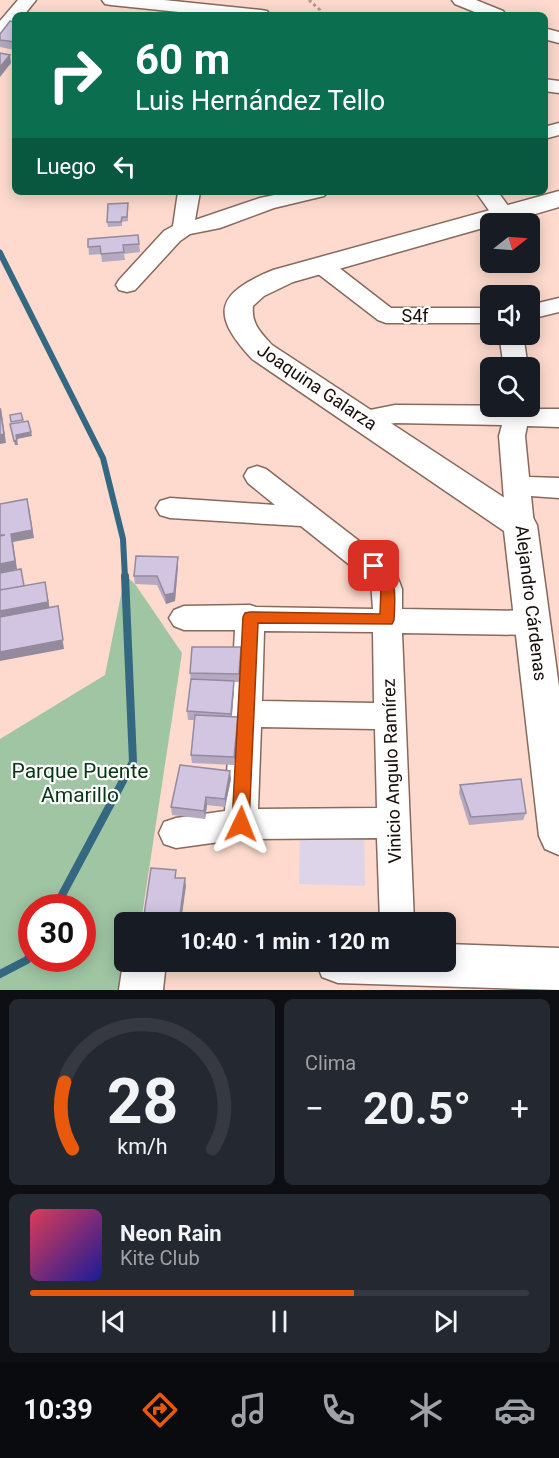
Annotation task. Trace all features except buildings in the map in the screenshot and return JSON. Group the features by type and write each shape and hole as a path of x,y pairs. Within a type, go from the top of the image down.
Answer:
{"street":[{"path":"17,12 27,0"},
{"path":"111,0 231,12"},
{"path":"461,0 490,12"},
{"path":"0,32 12,18"},
{"path":"183,229 189,195"},
{"path":"127,285 172,236 183,229 212,223 268,203 304,195"},
{"name":"Joaquina Galarza","path":"520,525 262,352 248,338 239,322 238,305 249,291 283,276 321,265 495,203 559,199"},
{"name":"S4f","path":"321,265 386,315 480,316"},
{"path":"540,310 559,305"},
{"path":"364,419 395,414 480,413"},
{"path":"540,415 559,418"},
{"name":"Alejandro Cárdenas","path":"516,417 512,436 520,525 533,623 549,667 559,836"},
{"name":"Vinicio Angulo Ramírez","path":"257,476 384,576 388,588 387,620 397,912"},
{"path":"516,486 559,488"},
{"path":"170,508 290,516 307,515"},
{"path":"241,824 250,617"},
{"path":"184,618 250,617 533,623"},
{"path":"244,714 390,716"},
{"path":"176,833 241,824 393,822"},
{"path":"456,966 559,970"},
{"path":"141,990 143,972"}],"path":[{"path":"309,0 320,12"}],"shaded area":[{"path":"300,831 364,833 365,886 299,884"}],"green space":[{"name":"Parque Puente Amarillo","path":"125,575 135,584 182,653 143,912 114,912 114,972 137,972 136,990 0,990 0,739 105,675"}],"waterway":[{"path":"0,253 103,458 123,539 125,578"},
{"path":"62,894 133,762 125,576"},
{"path":"0,974 18,965"}],"route":[{"path":"241,824 250,617 387,620 388,588 384,576 374,566"}]}
